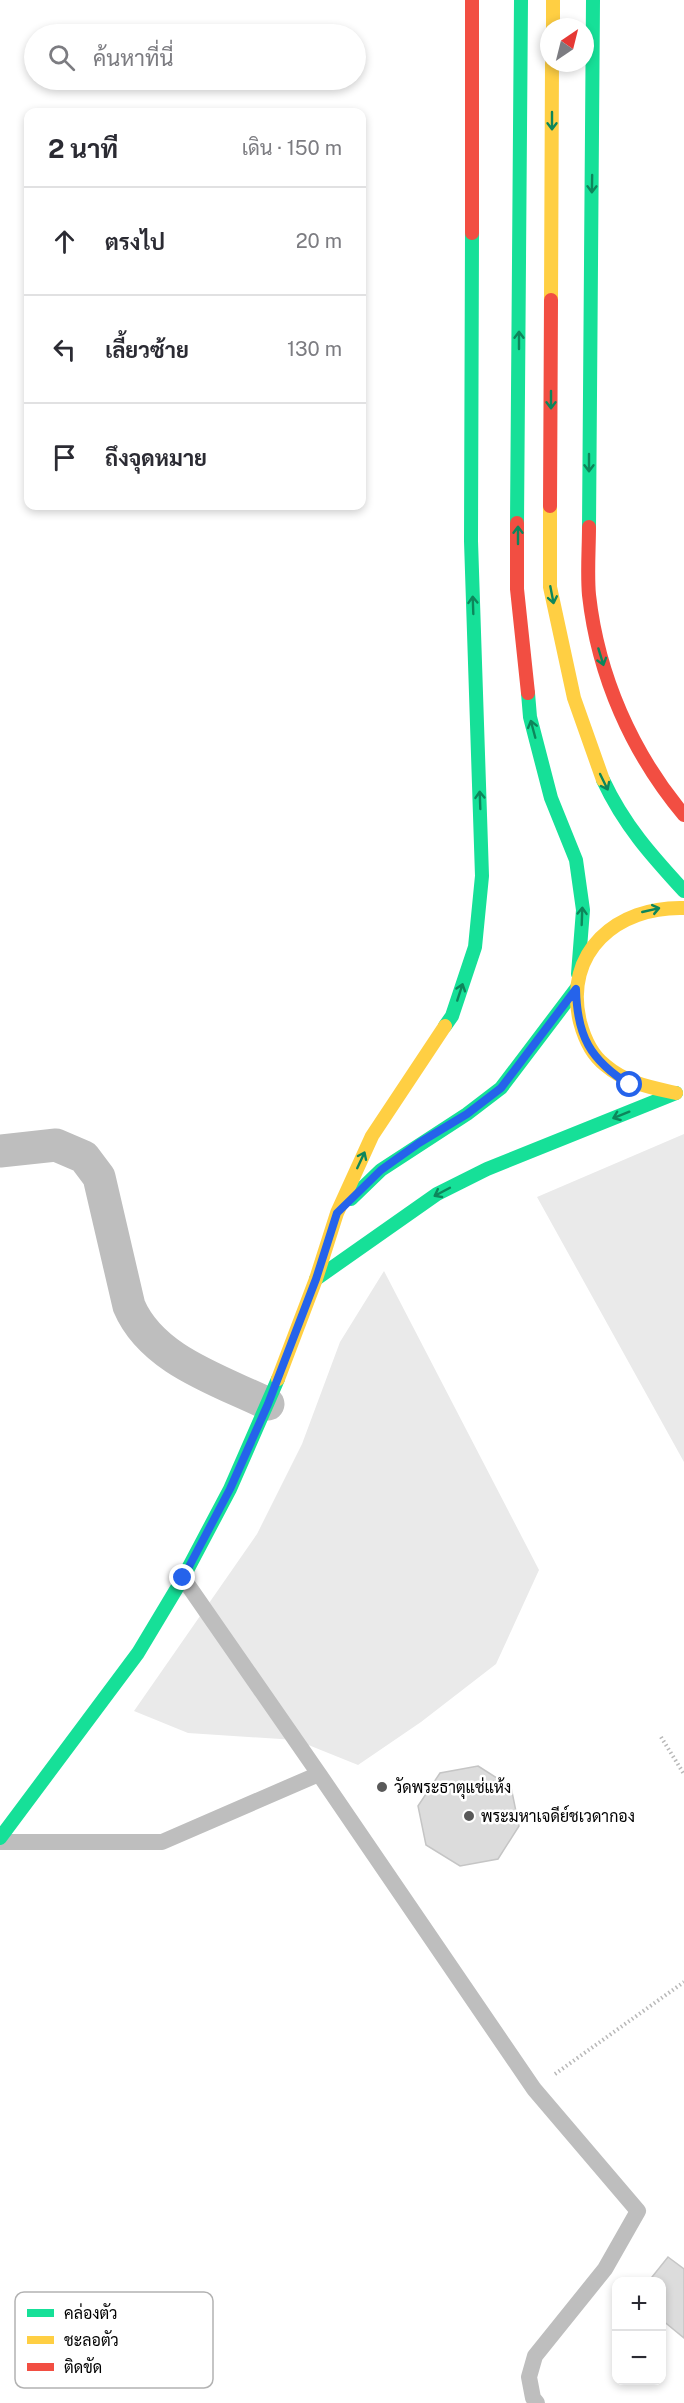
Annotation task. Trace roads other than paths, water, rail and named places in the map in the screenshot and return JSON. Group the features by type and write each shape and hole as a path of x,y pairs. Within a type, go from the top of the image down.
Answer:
{"street":[{"path":"0,1840 138,1653 183,1578 230,1489 268,1404 316,1279 337,1213 372,1136 452,1016 476,935 482,876 471,541 472,0"},
{"path":"521,0 518,589 530,717 551,798 576,860 583,910 576,989 576,1013 582,1035 594,1056 610,1073 630,1085 652,1092 680,1093"},
{"path":"553,0 553,18"},
{"path":"593,0 589,594 596,641 612,692 641,758 684,815"},
{"path":"552,72 550,587 574,698 594,760 616,807 638,841 684,891"},
{"path":"578,974 590,950 602,936 631,915 657,907 684,908"},
{"path":"337,1213 381,1170 419,1143 467,1114 501,1088 576,989"},
{"path":"316,1279 402,1217 447,1189 487,1169 680,1093"},
{"path":"0,1151 56,1145 84,1157 99,1177 129,1306 137,1324 155,1343 182,1362 268,1404"}],"lane":[{"path":"183,1578 534,2089 638,2211 604,2269 536,2356 529,2377 533,2398 537,2403"},
{"path":"0,1840 162,1842 319,1774"}],"place":[{"name":"วัดพระธาตุแช่แห้ง","path":"382,1787"},
{"name":"พระมหาเจดีย์ชเวดากอง","path":"469,1816"}]}
